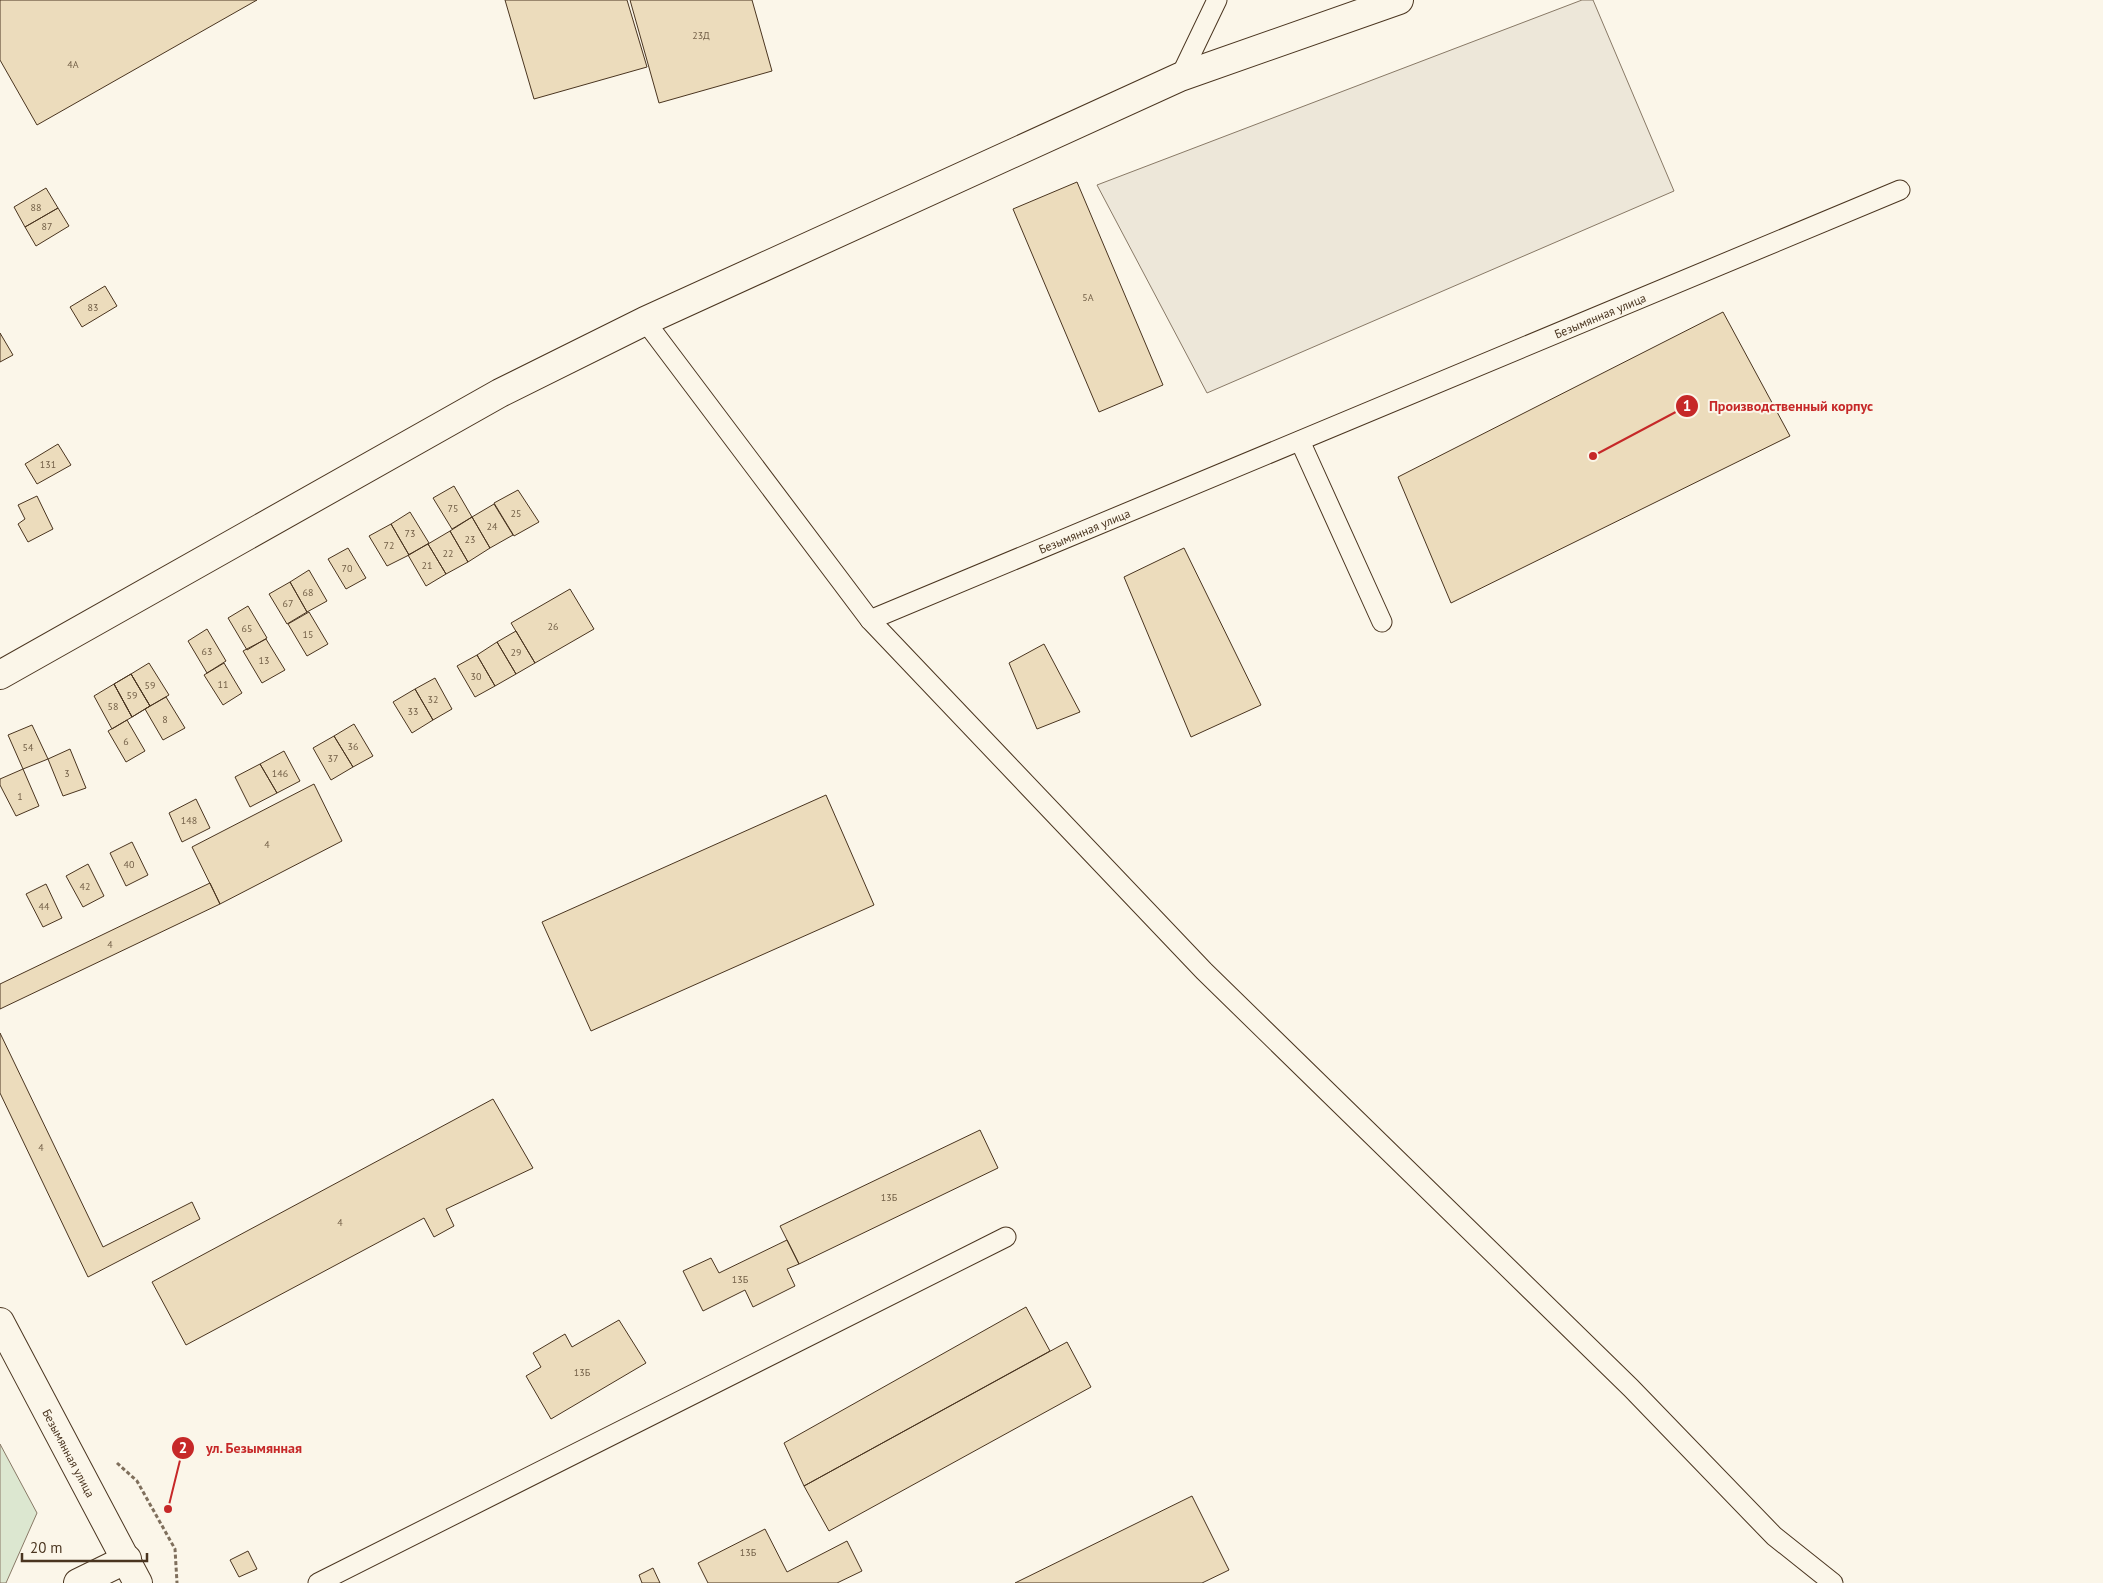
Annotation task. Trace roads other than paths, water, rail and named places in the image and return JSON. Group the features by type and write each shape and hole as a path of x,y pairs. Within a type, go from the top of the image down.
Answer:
{"street":[{"path":"0,675 500,393 645,321 1180,77 1398,0"},
{"name":"Безымянная улица","path":"0,1322 132,1571"},
{"path":"78,1583 132,1571"}],"lane":[{"path":"1180,77 1218,0"},
{"name":"Безымянная улица","path":"870,620 1900,190"},
{"path":"645,321 870,620 1212,978 1631,1388 1774,1536 1833,1583"},
{"path":"1300,441 1382,622"},
{"path":"318,1583 1006,1237"}],"place":[{"name":"Производственный корпус","path":"1593,456"},
{"name":"ул. Безымянная","path":"168,1509"}]}
